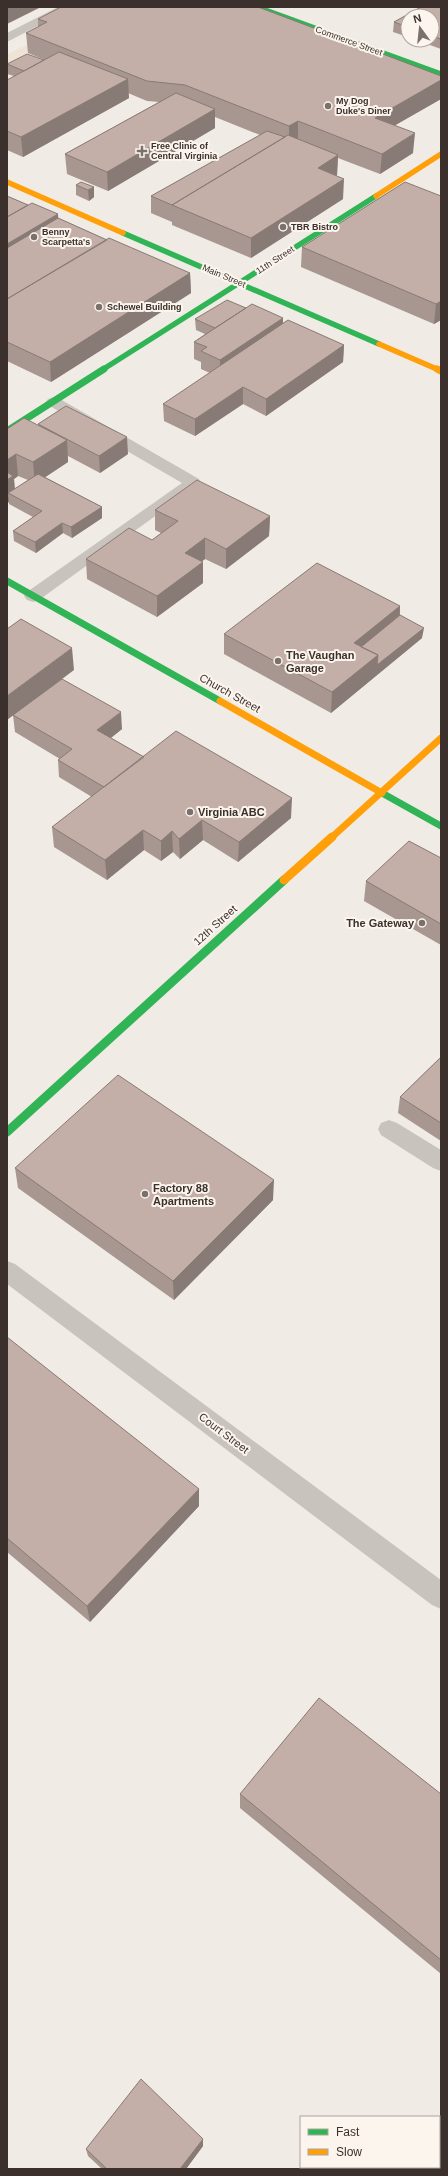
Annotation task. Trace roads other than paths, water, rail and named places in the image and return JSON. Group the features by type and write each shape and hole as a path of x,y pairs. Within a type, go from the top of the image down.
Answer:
{"main road":[{"name":"Commerce Street","path":"257,7 441,74"},
{"name":"11th Street","path":"7,431 441,154"},
{"name":"Main Street","path":"7,182 241,282 441,370"},
{"name":"Church Street","path":"7,581 441,826"},
{"name":"12th Street","path":"7,1132 441,738"}],"street":[{"path":"7,38 68,7"},
{"path":"33,596 193,483 54,402"},
{"path":"390,1129 441,1162"},
{"name":"Court Street","path":"7,1271 441,1596"}],"place":[{"name":"My Dog Duke's Diner","path":"328,106"},
{"name":"Free Clinic of Central Virginia","path":"142,151"},
{"name":"TBR Bistro","path":"283,227"},
{"name":"Benny Scarpetta's","path":"34,237"},
{"name":"Schewel Building","path":"99,307"},
{"name":"The Vaughan Garage","path":"278,661"},
{"name":"Virginia ABC","path":"190,812"},
{"name":"The Gateway","path":"422,923"},
{"name":"Factory 88 Apartments","path":"145,1194"}]}
